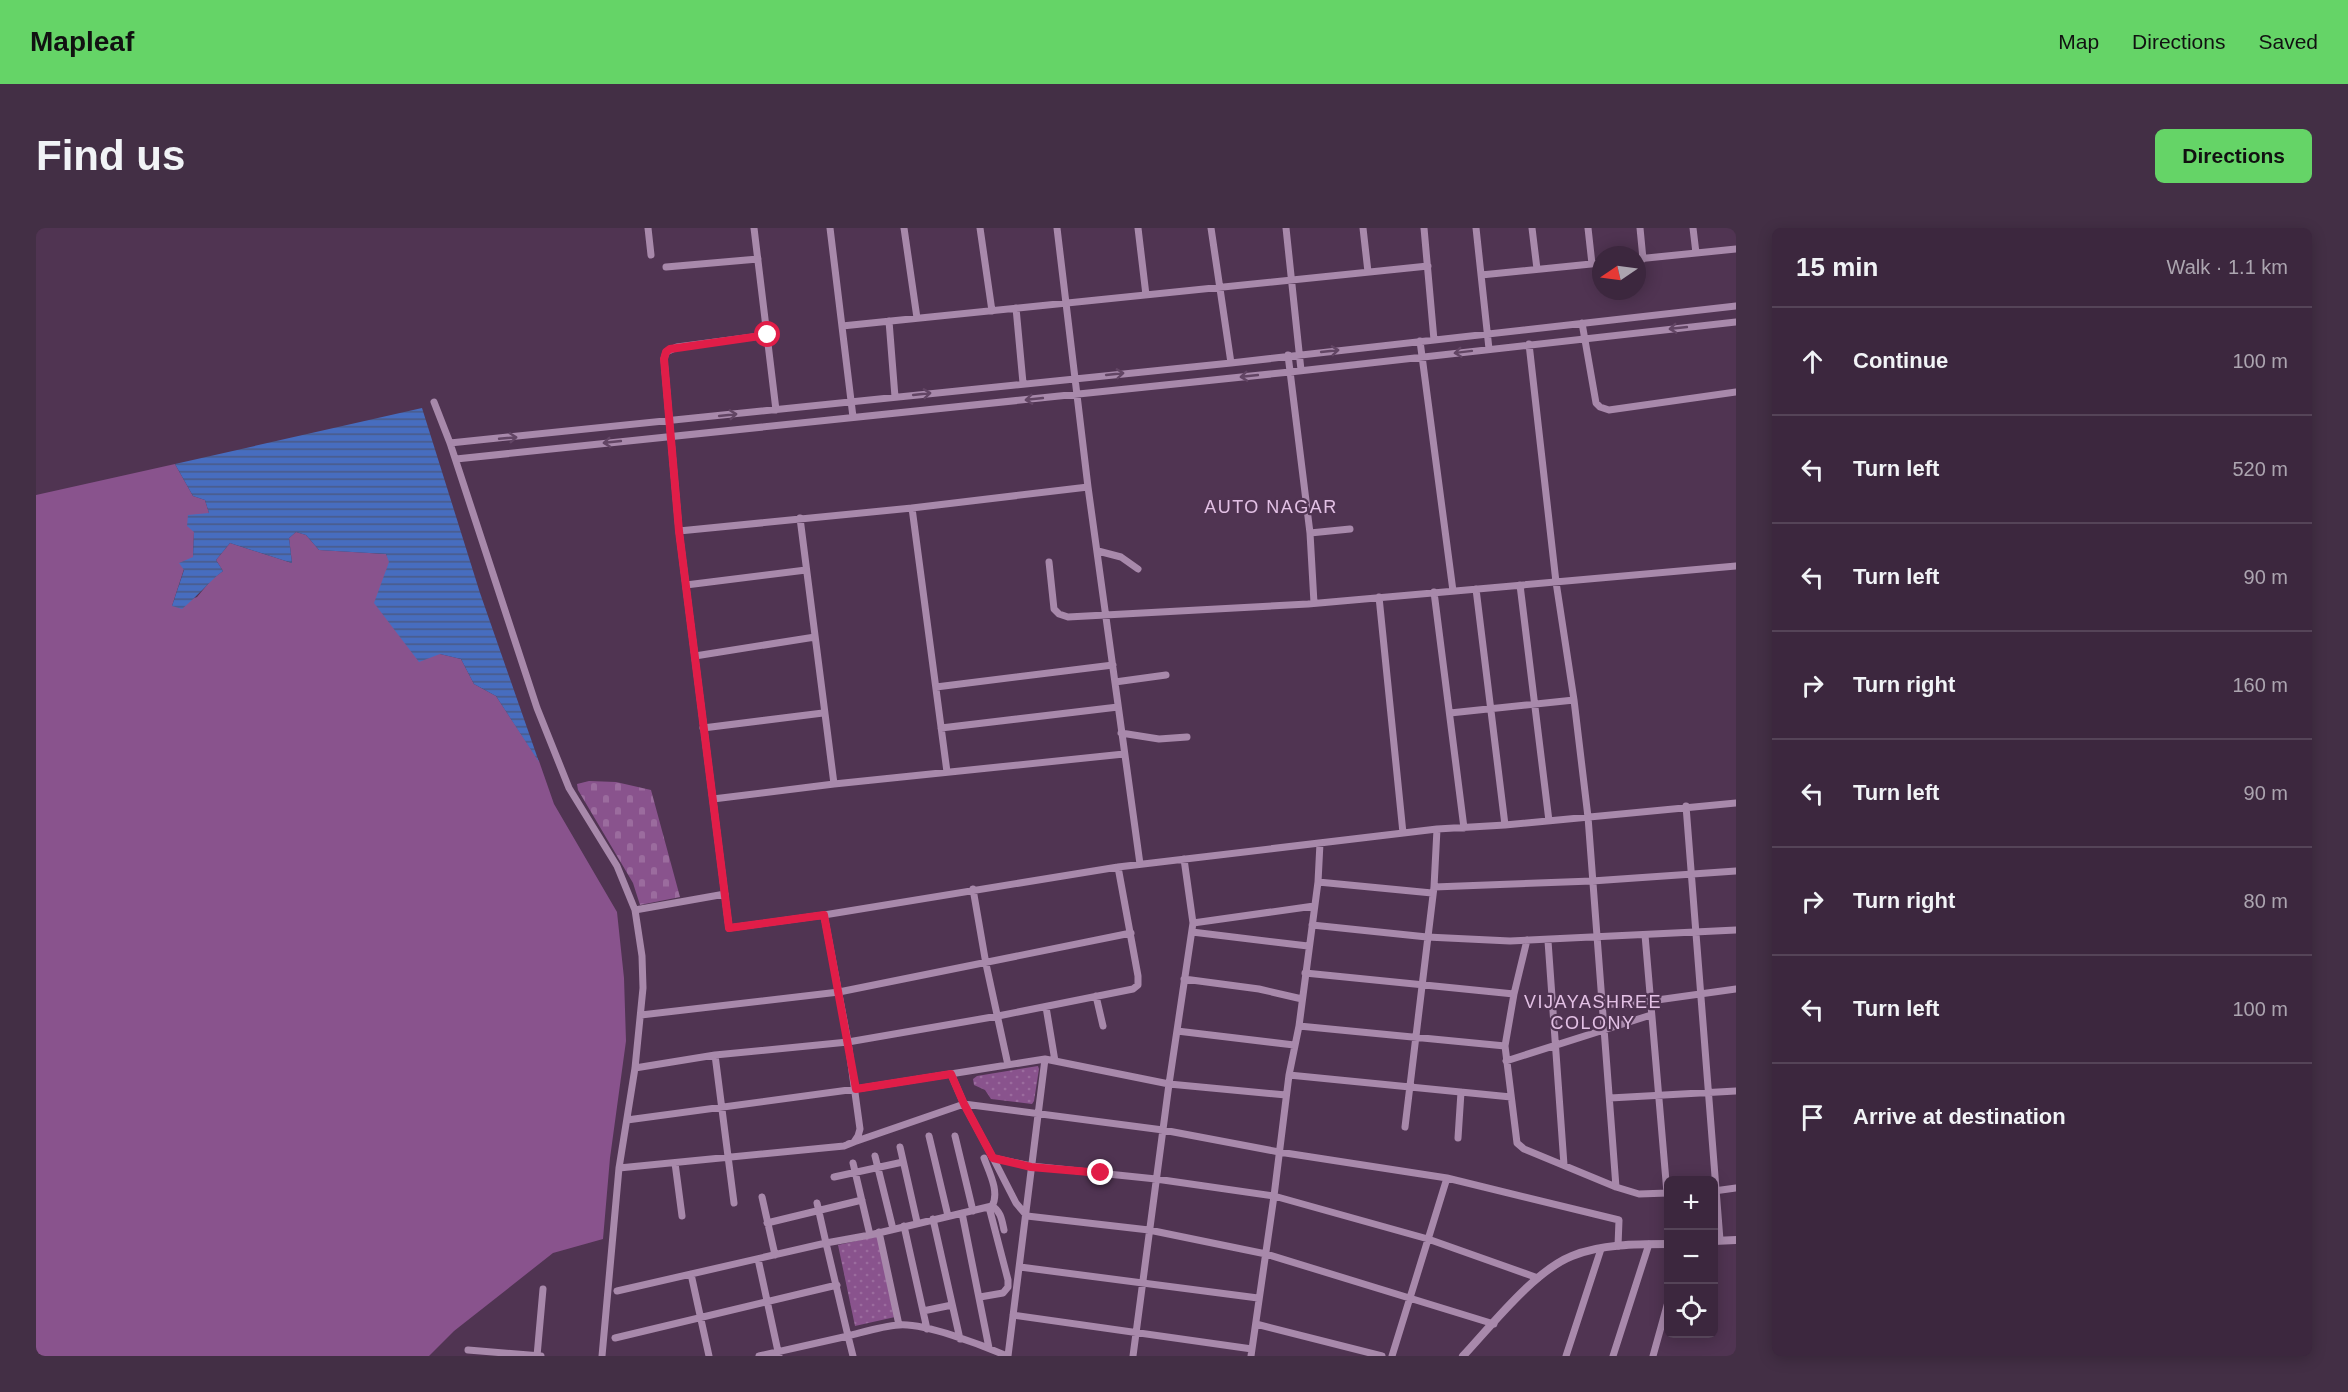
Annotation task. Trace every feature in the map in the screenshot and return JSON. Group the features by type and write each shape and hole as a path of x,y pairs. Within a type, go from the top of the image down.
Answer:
{"street":[{"path":"648,228 651,255"},
{"path":"754,228 776,410"},
{"path":"830,228 853,417"},
{"path":"904,228 917,318"},
{"path":"980,228 992,310"},
{"path":"1057,228 1088,487 1140,864"},
{"path":"1138,228 1146,295"},
{"path":"1211,228 1231,363"},
{"path":"1286,228 1301,370"},
{"path":"1363,228 1368,272"},
{"path":"1424,228 1434,340"},
{"path":"1476,228 1489,349"},
{"path":"1532,228 1537,269"},
{"path":"1481,275 1592,264 1588,228"},
{"path":"1640,228 1640,246"},
{"path":"1693,228 1696,253"},
{"path":"1646,258 1736,249"},
{"path":"666,267 758,259"},
{"path":"842,326 1428,266"},
{"path":"450,443 1023,382 1231,363 1736,306"},
{"path":"1016,308 1023,382"},
{"path":"889,321 895,397"},
{"path":"456,459 1290,372 1736,322"},
{"path":"1582,323 1596,402 1600,407 1609,410 1736,392"},
{"path":"768,335 677,347 666,352 664,359 679,531 729,928 1140,864 1437,829 1505,825 1736,802"},
{"path":"1420,341 1453,591"},
{"path":"1529,344 1556,582 1574,700 1588,817 1616,1187"},
{"path":"1288,356 1310,533 1314,603"},
{"path":"434,402 456,459 537,708 569,788 617,866 635,910 642,956 643,988 635,1068 619,1168 602,1356"},
{"path":"679,531 912,508 1088,487"},
{"path":"912,508 947,772"},
{"path":"800,519 834,784"},
{"path":"1310,533 1350,529"},
{"path":"1098,551 1121,557 1138,569"},
{"path":"1049,562 1054,609 1059,614 1068,616 1314,603 1736,566"},
{"path":"686,585 806,570"},
{"path":"1520,585 1549,821"},
{"path":"1476,589 1505,825"},
{"path":"1434,592 1464,828"},
{"path":"1379,597 1403,833"},
{"path":"695,656 815,637"},
{"path":"936,687 1113,666"},
{"path":"1115,682 1166,675"},
{"path":"1450,713 1574,700"},
{"path":"941,728 1118,707"},
{"path":"703,728 824,713"},
{"path":"1121,733 1159,739 1187,737"},
{"path":"713,799 1124,754"},
{"path":"1686,806 1714,1176"},
{"path":"1405,1127 1433,890 1437,829"},
{"path":"1013,1315 1136,1331 1251,1353 1286,1095 1299,1026 1318,882 1320,843"},
{"path":"1133,1356 1193,923 1184,859"},
{"path":"635,1068 715,1056 848,1042 1046,1007 1133,988 1138,985 1118,867"},
{"path":"1318,882 1433,890 1736,871"},
{"path":"973,889 986,964 1008,1065"},
{"path":"635,910 725,894"},
{"path":"1193,923 1314,906"},
{"path":"619,1168 729,1158 854,1142 860,1129 856,1089 824,915"},
{"path":"1312,924 1427,937 1548,941 1736,930"},
{"path":"1192,932 1308,946"},
{"path":"641,1015 839,992 1131,933"},
{"path":"1645,935 1666,1176"},
{"path":"1527,940 1505,1046 1517,1143 1564,1166 1616,1187 1639,1194 1664,1193"},
{"path":"1548,941 1564,1166"},
{"path":"1305,973 1514,994"},
{"path":"1184,979 1259,989 1302,999"},
{"path":"1602,1005 1736,989"},
{"path":"1096,996 1103,1026"},
{"path":"1046,1007 1055,1061"},
{"path":"1506,1061 1651,1015"},
{"path":"1299,1026 1505,1046"},
{"path":"1177,1031 1294,1045"},
{"path":"715,1056 734,1203"},
{"path":"759,1356 779,1354 848,1335 899,1325 927,1329 989,1348 1007,1356 1027,1216 1045,1059"},
{"path":"627,1120 856,1089 1045,1059 1169,1084 1286,1095"},
{"path":"951,1074 964,1104 1016,1203 1027,1216 1149,1230 1266,1254 1494,1324"},
{"path":"1289,1075 1511,1097"},
{"path":"1610,1098 1736,1091"},
{"path":"1458,1138 1461,1092"},
{"path":"848,1144 964,1104 1038,1112 1163,1130 1279,1152 1447,1178 1619,1220 1618,1246"},
{"path":"929,1136 948,1216"},
{"path":"955,1136 973,1211"},
{"path":"900,1147 917,1222"},
{"path":"875,1156 893,1228"},
{"path":"980,1297 1003,1293 1008,1287 991,1206 996,1197 984,1158"},
{"path":"993,1158 1031,1167 1156,1179 1274,1196 1428,1239 1538,1278"},
{"path":"834,1177 903,1162"},
{"path":"675,1163 682,1216"},
{"path":"853,1163 870,1235"},
{"path":"1392,1356 1447,1178"},
{"path":"1718,1190 1736,1188"},
{"path":"762,1197 775,1255"},
{"path":"768,1223 818,1207 862,1200"},
{"path":"617,1291 991,1206 1001,1215 1004,1230"},
{"path":"818,1207 853,1356"},
{"path":"962,1213 989,1348"},
{"path":"933,1219 960,1339"},
{"path":"904,1226 927,1329"},
{"path":"879,1232 899,1325"},
{"path":"1718,1240 1736,1240"},
{"path":"1613,1356 1649,1244"},
{"path":"1462,1356 1538,1278 1571,1256 1601,1248 1664,1244"},
{"path":"1566,1356 1601,1248"},
{"path":"758,1259 779,1354"},
{"path":"1020,1267 1258,1298"},
{"path":"691,1274 709,1356"},
{"path":"615,1338 837,1285"},
{"path":"468,1350 538,1356 543,1290"},
{"path":"923,1311 952,1305"},
{"path":"1653,1356 1664,1316"},
{"path":"1256,1324 1382,1356"}],"green space":[{"path":"175,464 193,496 205,500 209,513 194,532 193,558 184,569 172,606 197,597 212,579 223,571 216,560 230,543 292,563 289,538 296,532 306,535 319,550 386,554 440,654 461,659 474,684 496,696 539,761 554,804 617,912 624,978 626,1041 610,1158 603,1239 553,1253 454,1331 429,1356 36,1356 36,495"},
{"path":"589,781 616,782 651,790 680,897 640,905 633,883 578,790 577,784"},
{"path":"1038,1066 1032,1104 991,1099 985,1090 974,1085 973,1079 977,1076"},
{"path":"878,1236 895,1317 855,1326 838,1245"}],"water":[{"path":"422,408 480,593 539,762 496,696 474,684 461,659 440,654 419,662 374,603 389,562 386,554 319,550 306,535 296,532 289,538 292,563 230,543 216,560 223,571 182,609 172,606 184,570 179,563 193,557 194,532 187,526 188,515 209,513 205,500 193,496 175,464"}],"district":[{"name":"AUTO NAGAR","path":"1271,507"},
{"name":"VIJAYASHREE COLONY","path":"1593,1012"}],"route":[{"path":"768,335 677,347 666,352 664,359 679,531 729,928 824,915 856,1089 951,1074 993,1158 1031,1167 1101,1173"}]}
